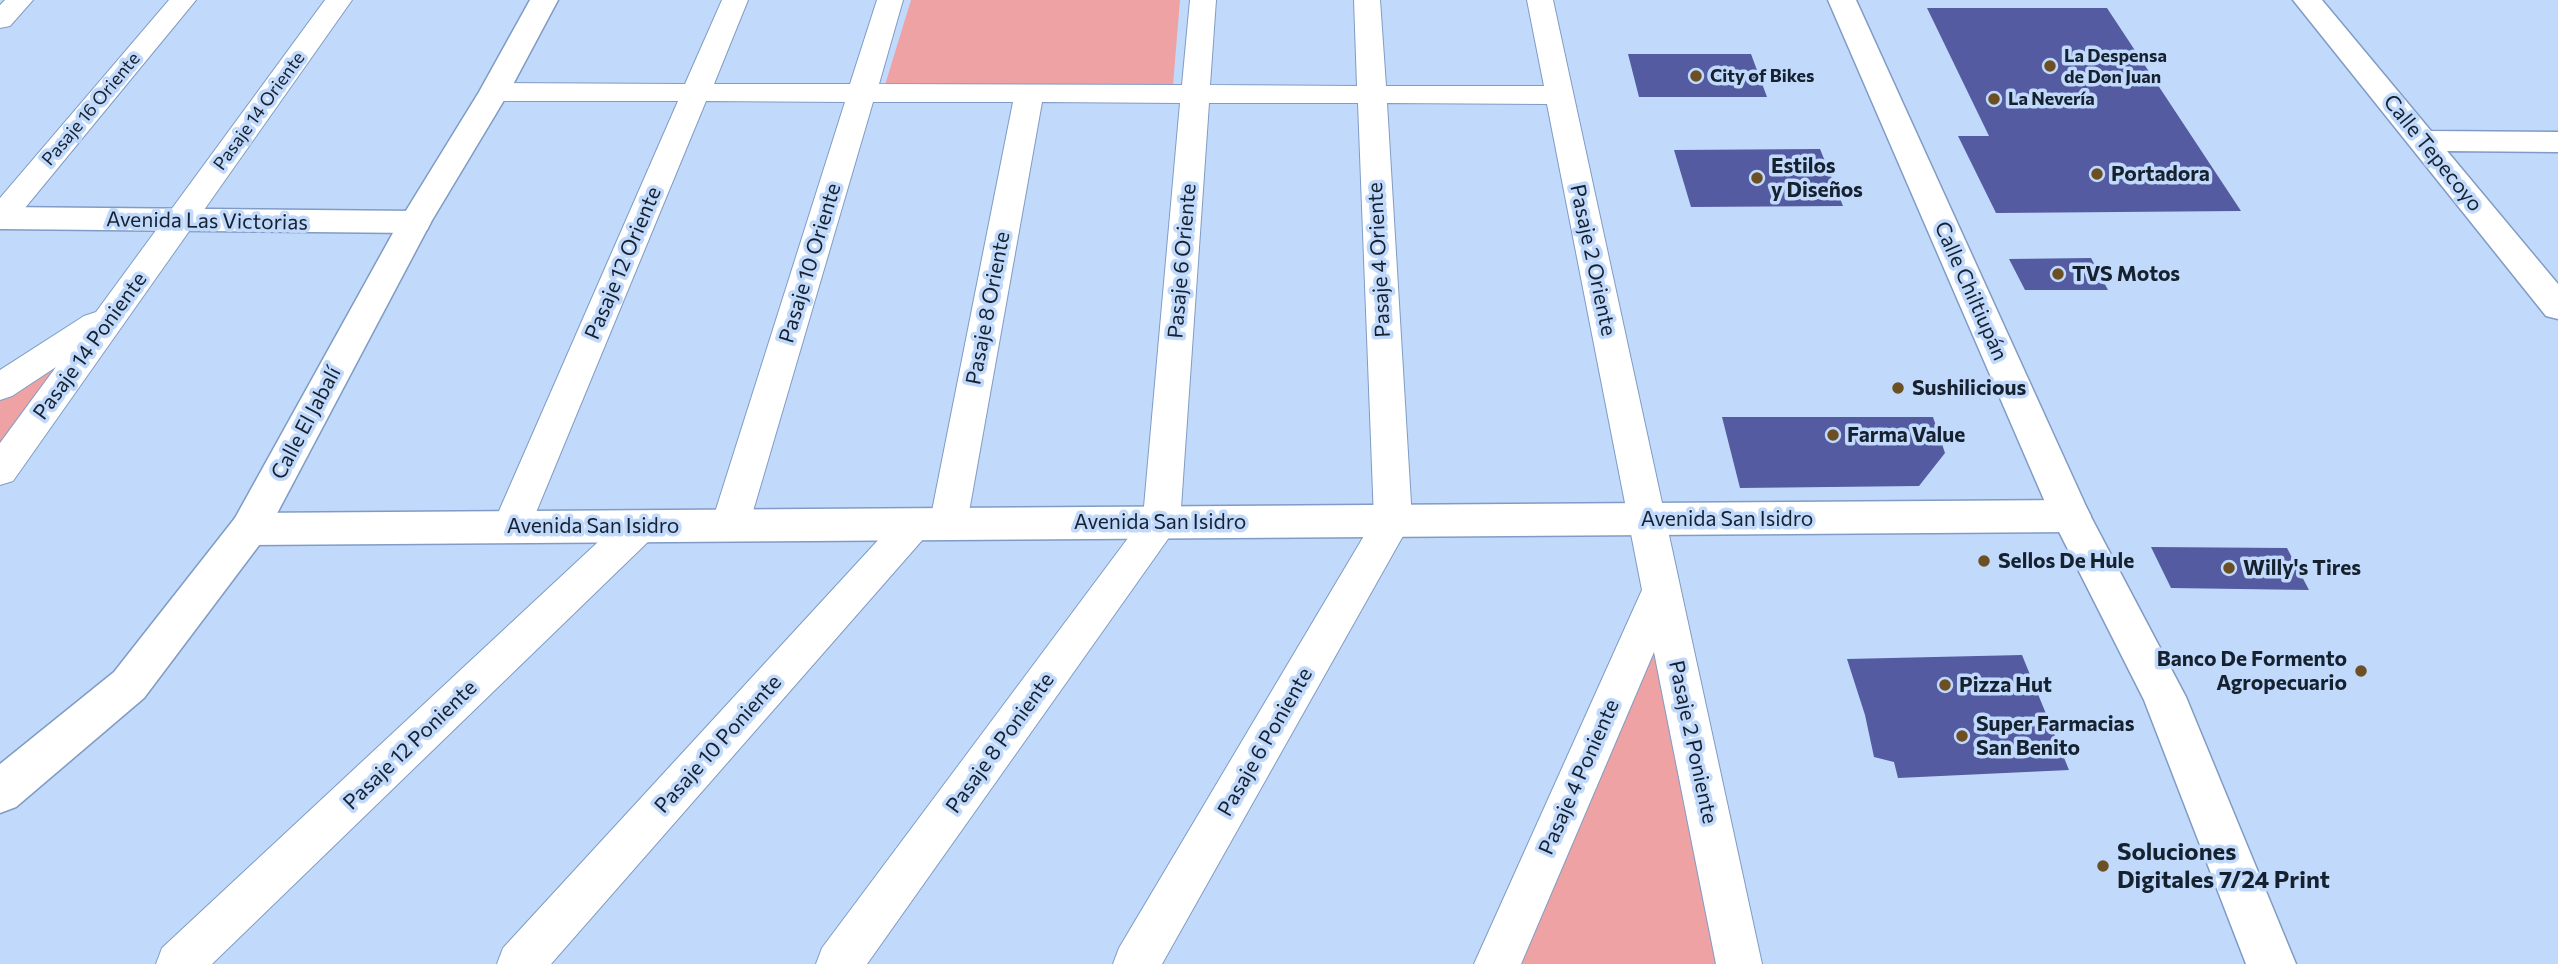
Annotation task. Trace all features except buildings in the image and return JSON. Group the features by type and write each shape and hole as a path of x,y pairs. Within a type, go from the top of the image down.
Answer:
{"street":[{"path":"0,20 20,0"},
{"name":"Pasaje 16 Oriente","path":"11,218 183,0"},
{"name":"Pasaje 14 Oriente","path":"180,221 339,0"},
{"name":"Calle El Jabalí","path":"0,792 129,685 249,529 415,222 494,92 544,0"},
{"name":"Pasaje 12 Oriente","path":"511,527 735,0"},
{"name":"Pasaje 10 Oriente","path":"730,525 890,0"},
{"name":"Pasaje 6 Oriente","path":"1161,522 1203,0"},
{"name":"Pasaje 4 Oriente","path":"1367,0 1393,520"},
{"name":"Pasaje 2 Oriente","path":"1540,0 1647,519"},
{"name":"Calle Chiltiupán","path":"1842,0 2071,516 2164,696 2271,964"},
{"name":"Calle Tepecoyo","path":"2307,0 2558,307"},
{"path":"494,92 1559,95"},
{"name":"Pasaje 8 Oriente","path":"932,523 1029,94"},
{"path":"2423,141 2558,142"},
{"path":"0,238 11,218"},
{"name":"Avenida Las Victorias","path":"11,218 415,222"},
{"name":"Pasaje 14 Poniente","path":"0,471 180,221"},
{"path":"0,387 114,313"},
{"name":"Avenida San Isidro","path":"249,529 2071,516"},
{"name":"Pasaje 2 Poniente","path":"1647,519 1739,964"},
{"name":"Pasaje 6 Poniente","path":"1136,964 1393,520"},
{"name":"Pasaje 8 Poniente","path":"839,964 1161,522"},
{"name":"Pasaje 10 Poniente","path":"520,964 932,523"},
{"name":"Pasaje 12 Poniente","path":"179,964 640,526"},
{"name":"Pasaje 4 Poniente","path":"1497,964 1662,589"}],"shaded area":[{"path":"911,0 1180,0 1173,85 885,85"},
{"path":"114,313 0,471 0,387"},
{"path":"1662,589 1739,964 1497,964"}],"place":[{"name":"La Despensa de Don Juan","path":"2050,66"},
{"name":"City of Bikes","path":"1696,76"},
{"name":"La Nevería","path":"1994,99"},
{"name":"Portadora","path":"2097,174"},
{"name":"Estilos y Diseños","path":"1757,178"},
{"name":"TVS Motos","path":"2058,274"},
{"name":"Sushilicious","path":"1898,388"},
{"name":"Farma Value","path":"1833,435"},
{"name":"Sellos De Hule","path":"1984,561"},
{"name":"Willy's Tires","path":"2229,568"},
{"name":"Banco De Formento Agropecuario","path":"2361,671"},
{"name":"Pizza Hut","path":"1945,685"},
{"name":"Super Farmacias San Benito","path":"1962,736"},
{"name":"Soluciones Digitales 7/24 Print","path":"2103,866"}]}
